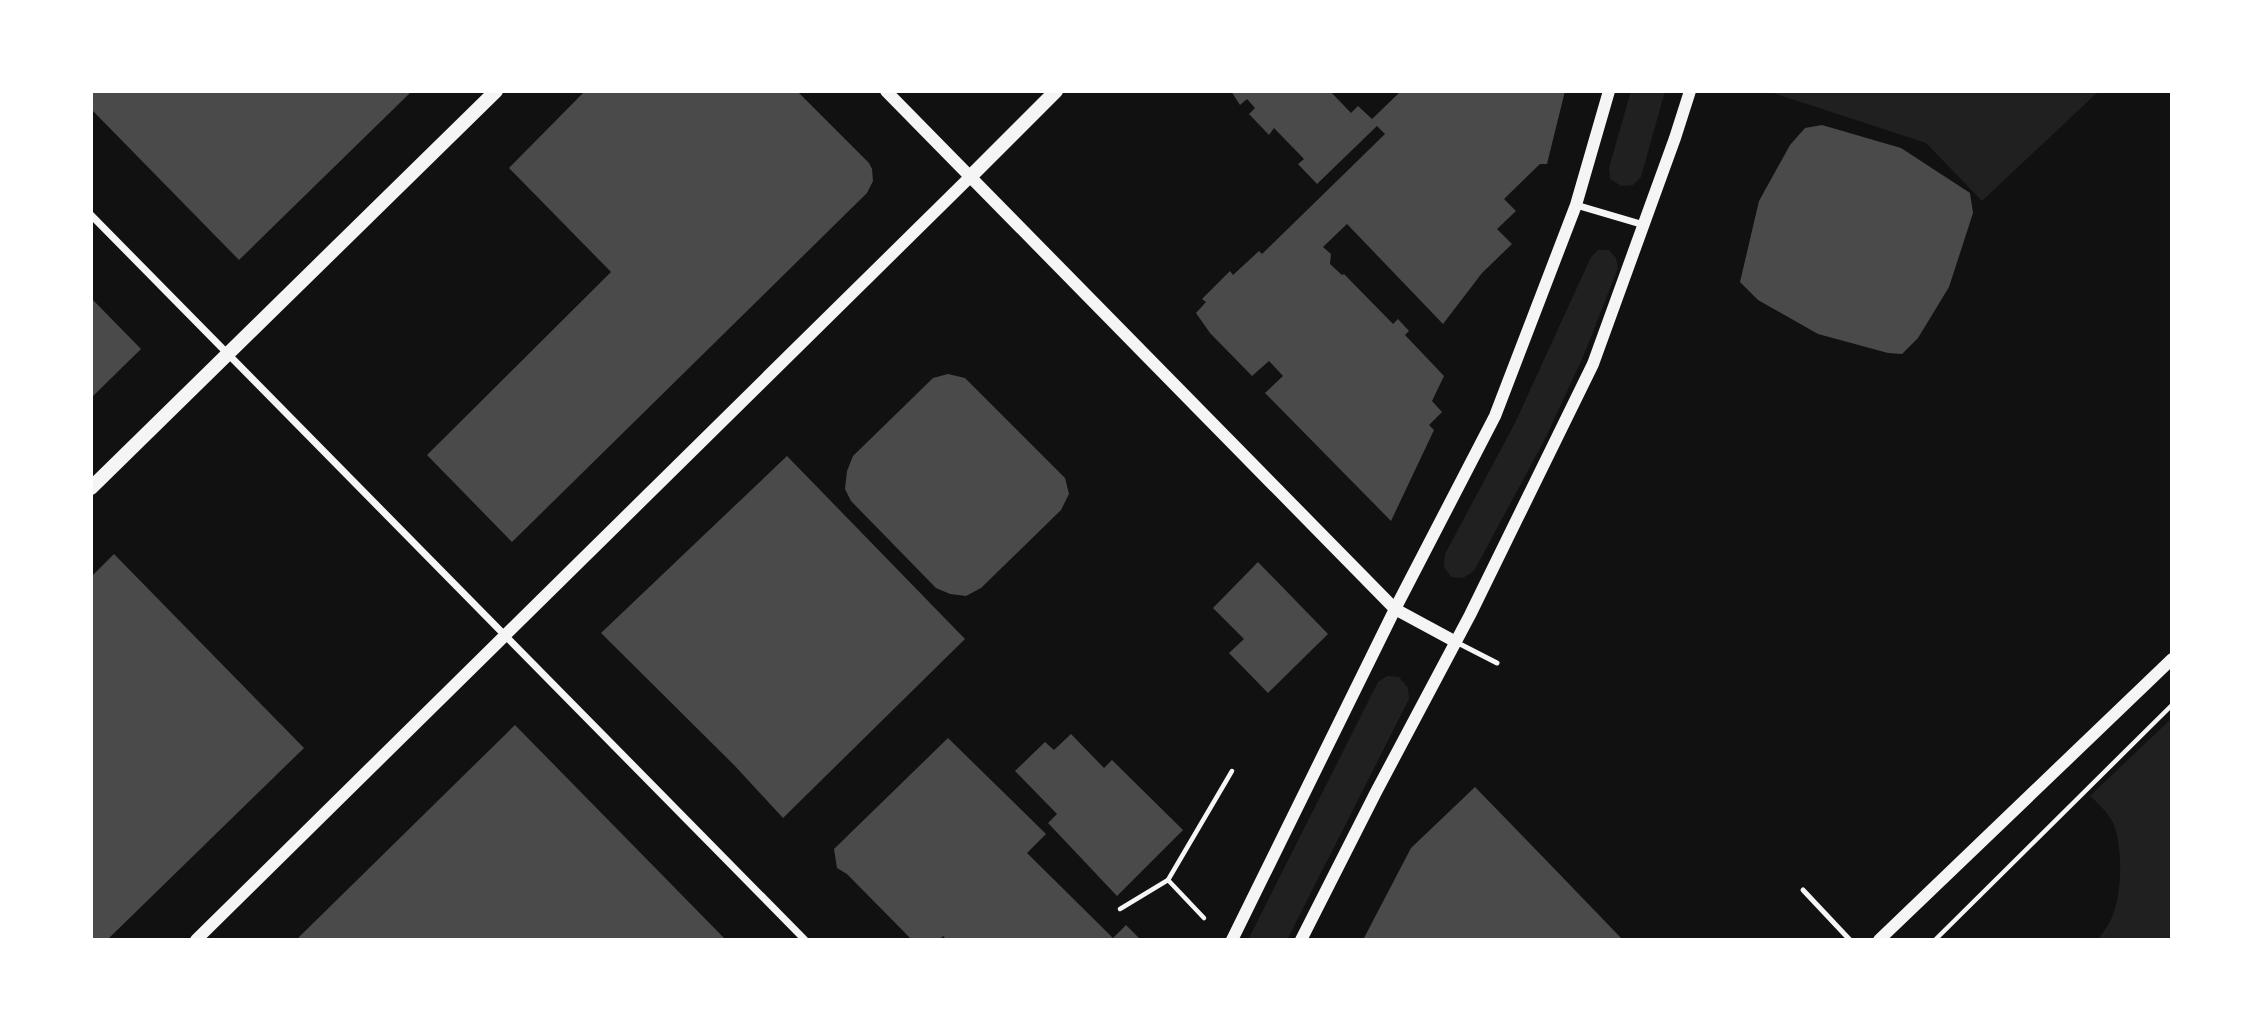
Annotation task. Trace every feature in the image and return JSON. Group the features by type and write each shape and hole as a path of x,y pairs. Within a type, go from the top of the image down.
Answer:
{"main road":[{"path":"91,488 496,91"},
{"path":"970,177 1056,91"}],"street":[{"path":"886,91 1395,610 1455,642"},
{"path":"1232,940 1395,610 1495,416 1576,205 1609,91"},
{"path":"1301,940 1455,642 1593,364 1690,91"},
{"path":"195,940 970,177"},
{"path":"1576,205 1644,225"},
{"path":"91,215 805,940"},
{"path":"1879,940 2172,659"}],"lane":[{"path":"1455,642 1497,663"},
{"path":"1803,890 1850,940"}],"path":[{"path":"1935,940 2172,705"},
{"path":"1120,909 1168,880 1231,771"},
{"path":"1168,880 1204,918"}],"shaded area":[{"path":"1631,91 1665,91 1641,177 1633,185 1621,186 1610,179 1609,168"},
{"path":"1767,91 2099,91 1982,201 1926,143"},
{"path":"1598,250 1609,250 1616,258 1618,268 1583,357 1546,437 1474,571 1463,578 1451,577 1444,567 1445,554 1515,423 1591,257"},
{"path":"1387,676 1399,677 1408,688 1409,699 1287,940 1248,940 1378,682"},
{"path":"2172,718 2172,940 2098,940 2109,923 2117,902 2120,863 2114,825 2090,796"}],"building":[{"path":"91,91 412,91 239,260 91,109"},
{"path":"585,91 797,91 869,163 873,181 867,193 512,542 427,455 611,272 509,168"},
{"path":"1231,91 1330,91 1351,113 1358,106 1372,119 1401,91 1565,91 1547,164 1540,164 1504,199 1516,211 1497,229 1512,244 1482,273 1443,324 1347,224 1323,247 1331,254 1330,264 1344,274 1393,324 1398,319 1409,331 1405,335 1444,376 1432,401 1442,412 1429,425 1434,430 1391,521 1265,393 1283,376 1269,361 1252,376 1210,333 1196,313 1206,302 1202,299 1230,271 1233,275 1259,251 1262,254 1385,134 1377,126 1317,184 1298,164 1304,159 1274,128 1269,135 1249,114 1255,108 1247,99 1240,105"},
{"path":"1822,125 1901,148 1970,193 1973,213 1949,287 1918,338 1902,354 1888,353 1818,334 1758,300 1740,282 1759,201 1790,145 1805,128"},
{"path":"91,298 141,349 91,398"},
{"path":"948,374 965,378 1065,478 1069,494 1061,510 981,588 966,596 950,594 936,588 851,501 845,489 847,471 853,456 933,378"},
{"path":"787,456 965,639 783,818 735,766 601,633"},
{"path":"114,554 304,748 107,940 91,940 91,577"},
{"path":"1258,562 1328,634 1268,693 1229,653 1244,639 1213,608"},
{"path":"515,725 726,940 296,940"},
{"path":"1071,734 1104,768 1112,760 1183,830 1117,896 1048,823 1057,814 1015,771 1045,742 1054,750"},
{"path":"948,738 1046,834 1027,853 1113,938 1126,925 1141,940 947,940 943,936 939,940 912,940 847,874 837,868 834,849"},
{"path":"1475,787 1623,940 1363,940 1411,848"}]}
